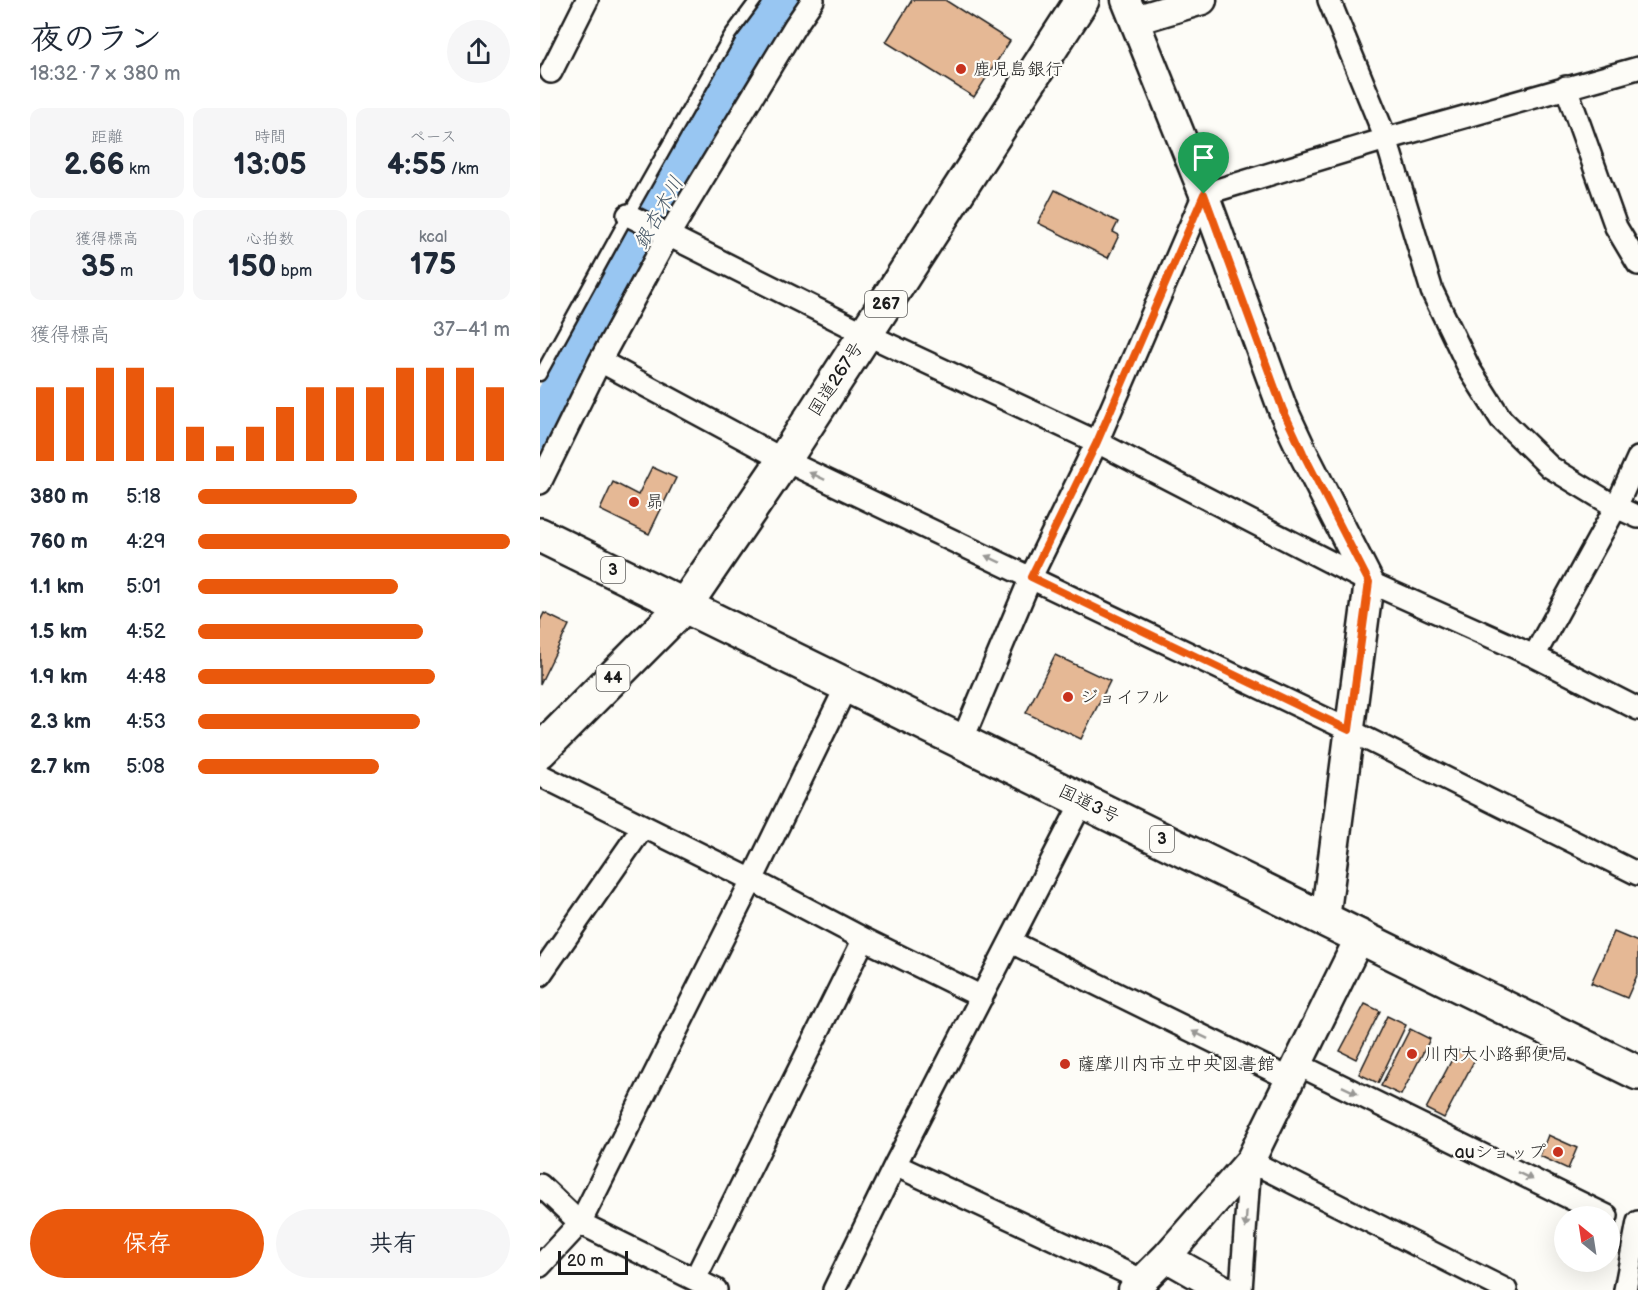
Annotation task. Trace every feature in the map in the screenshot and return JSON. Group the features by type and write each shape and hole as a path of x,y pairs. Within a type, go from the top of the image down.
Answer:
{"main road":[{"name":"国道267号","path":"686,605 784,460 1082,0"},
{"name":"国道3号","path":"540,535 1638,1073"},
{"name":"44","path":"540,751 686,605"}],"street":[{"path":"551,72 587,0"},
{"path":"540,483 664,234 813,0"},
{"path":"1202,0 1130,10 1204,194 1283,410 1369,582 1325,919"},
{"path":"1329,0 1386,139 1432,291 1470,370 1501,419 1550,467 1616,507 1638,517"},
{"path":"962,741 1031,577 1097,442 1204,194 1386,139 1638,68"},
{"path":"1566,87 1616,227 1638,264"},
{"path":"632,217 866,334 1097,442 1369,582 1534,656 1638,709"},
{"path":"600,361 784,460 1349,730 1638,874"},
{"path":"1534,656 1616,507 1638,458"},
{"path":"540,1266 580,1222 847,685"},
{"path":"540,775 982,997"},
{"path":"834,1290 895,1165 1083,800"},
{"path":"540,975 643,827"},
{"path":"895,1165 1138,1285 1166,1257 1250,1161 1360,937"},
{"path":"695,1279 864,939"},
{"path":"1011,942 1584,1206"},
{"path":"1241,1290 1250,1161"},
{"path":"1250,1161 1506,1290"},
{"path":"540,1185 580,1222 716,1290"},
{"path":"1620,1222 1637,1228 1625,1290"},
{"path":"1166,1257 1224,1290"}],"lane":[{"path":"540,375 632,217 730,35 756,0"}],"building":[{"name":"鹿児島銀行","path":"912,0 945,0 1010,41 974,97 886,42"},
{"path":"1055,190 1118,222 1113,232 1119,235 1108,258 1038,223"},
{"name":"昴","path":"652,467 676,478 649,534 600,510 613,482 638,495"},
{"path":"544,613 569,625 540,684 540,621"},
{"name":"ジョイフル","path":"1055,655 1110,681 1081,739 1026,713"},
{"path":"1614,932 1638,942 1638,973 1627,998 1591,983"},
{"path":"1365,1004 1380,1011 1356,1059 1340,1051"},
{"path":"1387,1016 1406,1025 1378,1083 1359,1074"},
{"path":"1410,1029 1430,1039 1401,1095 1381,1086"},
{"path":"1457,1050 1475,1059 1444,1118 1426,1109"},
{"name":"auショップ","path":"1548,1135 1577,1148 1568,1169 1540,1156"}],"waterway":[{"name":"銀杏木川","path":"540,429 765,21 783,0"}],"place":[{"name":"鹿児島銀行","path":"961,69"},
{"name":"昴","path":"634,502"},
{"name":"ジョイフル","path":"1068,697"},
{"name":"川内大小路郵便局","path":"1412,1054"},
{"name":"薩摩川内市立中央図書館","path":"1065,1064"},
{"name":"auショップ","path":"1558,1152"}],"route":[{"path":"1204,194 1283,410 1369,582 1349,730 1031,577 1097,442 1204,194"}]}
